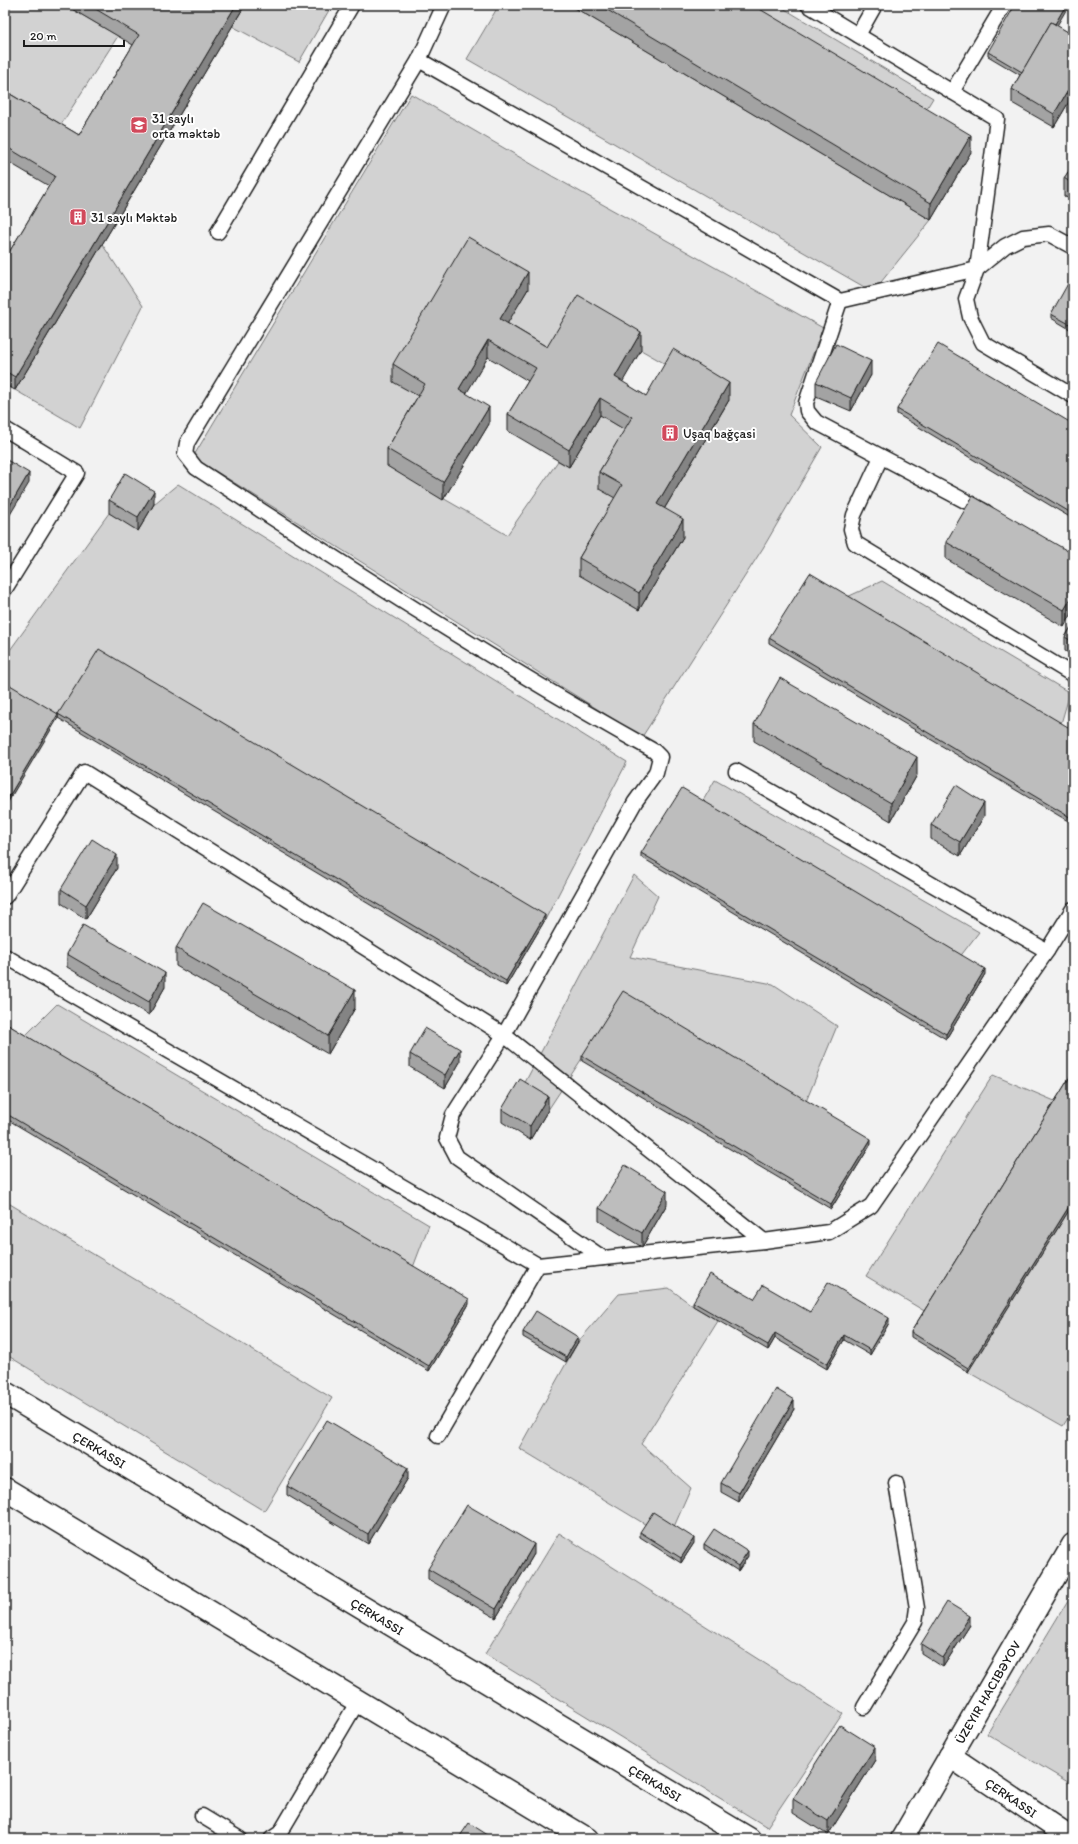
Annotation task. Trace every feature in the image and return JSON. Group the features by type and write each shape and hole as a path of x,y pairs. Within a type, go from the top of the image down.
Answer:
{"street":[{"path":"5,1393 749,1839"},
{"path":"5,1490 587,1839"},
{"path":"902,1839 1073,1545"},
{"path":"950,1756 1073,1839"}],"lane":[{"path":"218,232 352,5"},
{"path":"444,5 419,60 187,443 185,454 196,468 387,592 596,719 654,751 660,757 656,773 635,802 504,1034 453,1115 447,1138 457,1157 603,1258"},
{"path":"808,5 997,119 977,269 966,299 970,317 983,343 1073,396"},
{"path":"858,35 875,5"},
{"path":"952,92 1004,5"},
{"path":"419,60 840,301 977,269 1005,246 1023,237 1049,234 1073,247"},
{"path":"840,301 806,403 807,411 816,422 998,519"},
{"path":"5,429 77,473 5,589"},
{"path":"881,457 854,515 851,529 855,543 1073,676"},
{"path":"736,771 1047,951"},
{"path":"5,898 84,772 504,1034 764,1241"},
{"path":"5,956 538,1265 764,1241 828,1232 871,1206 1047,951 1073,909"},
{"path":"438,1436 538,1265"},
{"path":"864,1707 915,1622 917,1608 896,1483"},
{"path":"271,1839 280,1833 358,1701"},
{"path":"202,1816 240,1839"}],"shaded area":[{"path":"5,5 65,5 118,36 55,134 5,105"},
{"path":"245,5 332,5 299,62 232,26"},
{"path":"499,5 570,5 931,220 873,292 467,59"},
{"path":"724,5 778,5 933,98 919,121"},
{"path":"411,94 552,176 823,328 789,415 822,447 763,548 642,737 193,457","holes":["500,336 547,364 641,350 729,400 657,521 639,610 580,575 622,503 632,434 600,415 569,467 558,461 507,535 387,466"]},
{"path":"102,244 143,306 80,428 15,390"},
{"path":"178,484 627,762 545,920 99,654 58,718 5,687 5,657 109,513 138,530 154,504"},
{"path":"882,581 1070,693 1060,727 845,598"},
{"path":"715,780 979,932 959,958 701,804"},
{"path":"634,875 658,896 630,957 773,984 837,1026 805,1104 623,996 548,1110 520,1092"},
{"path":"57,1004 429,1225 412,1270 23,1038"},
{"path":"993,1075 1057,1102 926,1312 866,1276"},
{"path":"5,1201 332,1398 264,1511 5,1354"},
{"path":"1073,1204 1073,1410 1063,1426 968,1372"},
{"path":"669,1288 693,1306 718,1321 641,1444 691,1488 673,1529 648,1526 519,1448 578,1342 619,1294"},
{"path":"559,1533 843,1713 767,1827 485,1654"},
{"path":"1073,1592 1073,1785 987,1734"}],"building":[{"name":"31 saylı Məktəb","path":"89,5 236,5 15,377 5,371 5,259 55,176 5,146 5,91 79,135 139,35"},
{"path":"599,5 753,5 971,135 931,203"},
{"path":"1015,5 1066,5 1055,24 1051,22 1022,72 988,52"},
{"path":"1051,22 1073,35 1073,82 1054,114 1012,89"},
{"path":"1073,165 1073,184 1064,178"},
{"name":"Uşaq bağçasi","path":"468,237 528,272 500,319 547,347 578,295 641,332 615,377 646,396 673,349 729,383 657,504 683,519 639,593 579,558 622,485 599,472 632,417 600,398 569,450 508,414 536,368 488,340 459,389 489,407 443,482 387,449 425,384 393,364"},
{"path":"1070,280 1073,281 1073,326 1051,314"},
{"path":"836,344 871,361 851,398 816,382"},
{"path":"938,344 1073,424 1073,514 897,409"},
{"path":"5,459 29,473 5,514"},
{"path":"125,473 154,491 138,517 109,500"},
{"path":"973,496 1073,554 1073,595 1064,610 946,542"},
{"path":"810,573 1073,730 1073,819 769,638"},
{"path":"1073,624 1073,642 1065,637"},
{"path":"99,649 545,915 506,981 58,714"},
{"path":"780,678 917,757 891,803 754,724"},
{"path":"5,682 58,714 5,803"},
{"path":"956,785 984,803 960,842 931,825"},
{"path":"682,788 985,969 946,1034 641,853"},
{"path":"92,839 117,855 86,905 61,889"},
{"path":"203,903 355,990 328,1036 176,948"},
{"path":"83,925 165,973 149,1002 67,954"},
{"path":"623,991 871,1139 831,1204 582,1056"},
{"path":"5,1023 469,1299 429,1366 5,1113"},
{"path":"425,1028 460,1049 445,1075 410,1054"},
{"path":"1073,1072 1073,1200 968,1368 911,1332"},
{"path":"520,1079 548,1096 530,1126 502,1109"},
{"path":"625,1165 667,1191 642,1233 599,1208"},
{"path":"710,1274 754,1299 763,1285 810,1312 828,1282 889,1318 870,1350 844,1335 827,1364 775,1333 768,1345 693,1302"},
{"path":"536,1311 578,1337 566,1357 523,1332"},
{"path":"776,1389 794,1400 739,1493 721,1483"},
{"path":"327,1420 408,1468 368,1534 287,1486"},
{"path":"467,1505 534,1544 496,1609 428,1569"},
{"path":"653,1512 694,1538 681,1558 640,1532"},
{"path":"714,1529 748,1551 738,1566 704,1544"},
{"path":"947,1602 970,1616 943,1658 921,1644"},
{"path":"840,1725 875,1747 828,1821 793,1799"},
{"path":"469,1823 494,1839 458,1839"}],"place":[{"name":"31 saylı orta məktəb","path":"139,125"},
{"name":"31 saylı Məktəb","path":"78,217"},
{"name":"Uşaq bağçasi","path":"670,433"}]}
